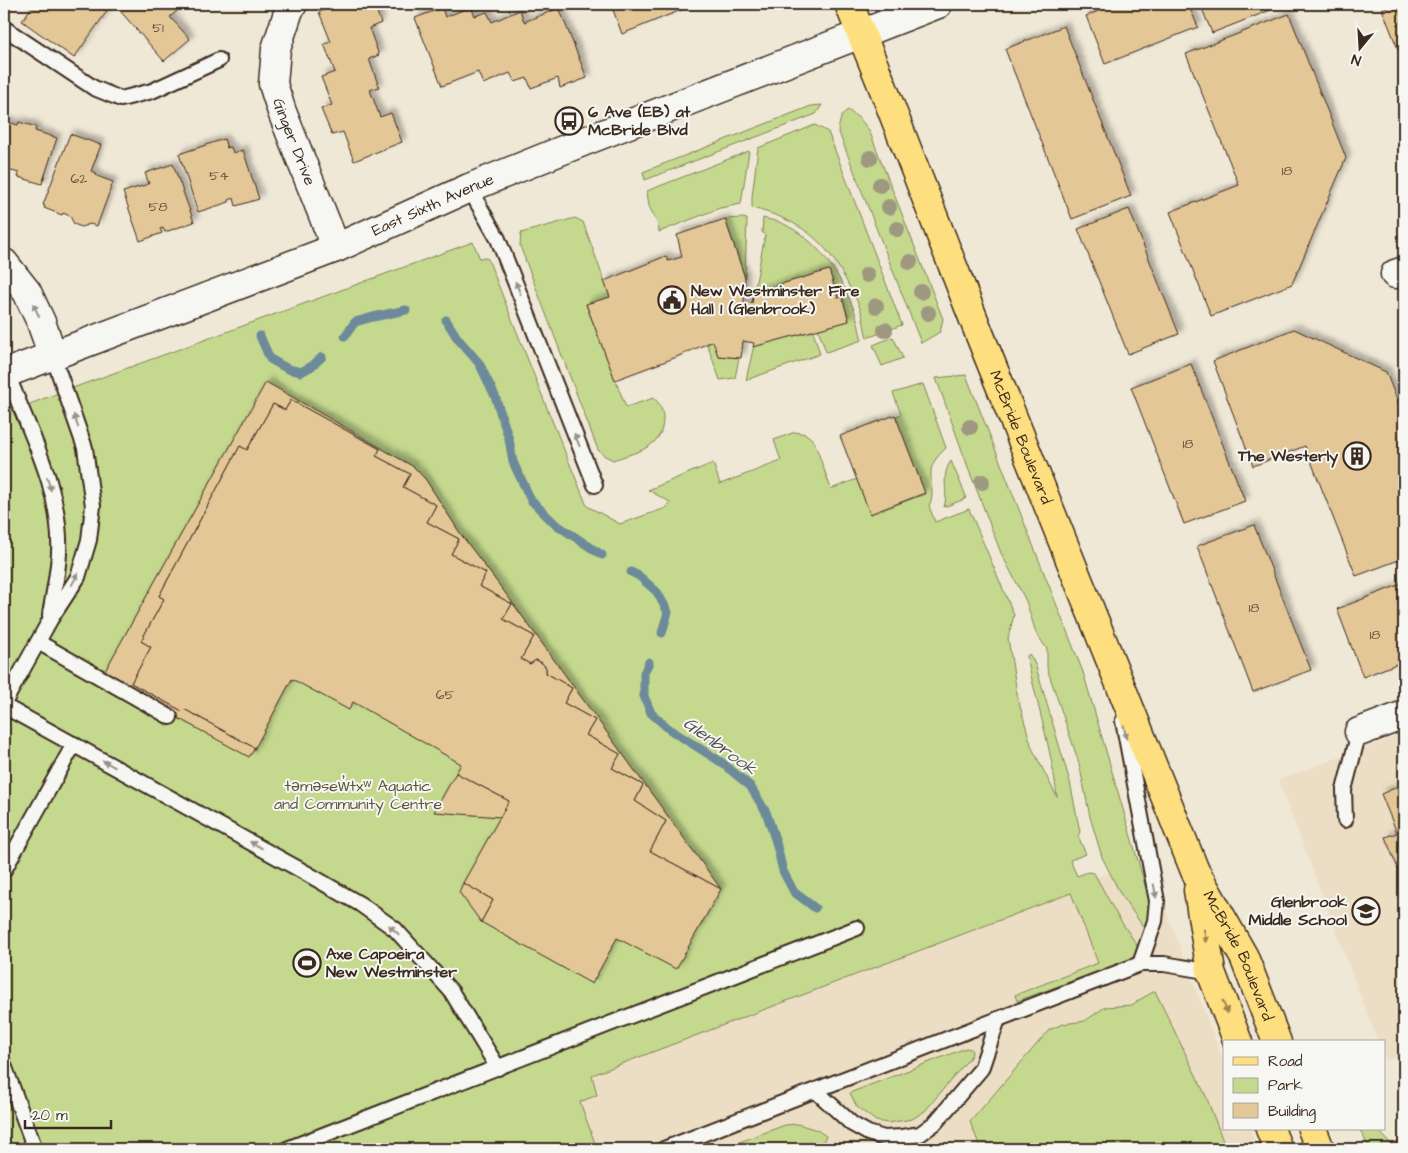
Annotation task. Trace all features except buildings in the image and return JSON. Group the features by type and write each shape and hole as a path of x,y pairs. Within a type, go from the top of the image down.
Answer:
{"main road":[{"name":"McBride Boulevard","path":"849,4 1195,871 1244,957 1276,1040"},
{"name":"McBride Boulevard","path":"1195,871 1212,972 1237,1040"},
{"path":"1270,1130 1278,1149"},
{"path":"1312,1130 1320,1149"}],"street":[{"name":"Ginger Drive","path":"293,4 289,10 276,49 273,84 282,112 336,248"},
{"name":"East Sixth Avenue","path":"5,372 53,356 336,248 469,188 594,137 938,4"},
{"path":"4,263 27,292 41,322 53,356"},
{"path":"1359,732 1404,715"}],"lane":[{"path":"4,28 94,88 121,99 152,90 218,60"},
{"path":"469,188 498,240 595,485"},
{"path":"53,356 85,448 93,506 89,540 78,577 50,620 4,705 306,873 360,904 395,929 451,991 498,1068"},
{"path":"5,372 42,459 54,498 58,530 58,554 50,620"},
{"path":"38,642 170,717"},
{"path":"1113,666 1157,901 1155,921 1140,964"},
{"path":"1345,820 1344,790 1359,732"},
{"path":"4,870 74,744"},
{"path":"287,1149 856,928"},
{"path":"664,1149 1140,964 1164,964 1212,972"},
{"path":"816,1090 852,1124 868,1133 884,1138 920,1134 935,1123 981,1069 998,1020"},
{"path":"4,1065 35,1149"}],"shaded area":[{"name":"Glenbrook Middle School","path":"1404,733 1404,1055 1386,1061 1386,1040 1377,1040 1278,780"},
{"path":"1146,858 1223,1060 1223,1130 1250,1130 1257,1149 595,1149 569,1082"}],"green space":[{"path":"822,105 816,114 645,180 643,172 811,106"},
{"path":"848,110 860,119 869,130 943,319 940,332 921,343 838,130 842,116"},
{"path":"815,125 828,132 902,325 867,338 860,308 840,269 821,244 798,226 769,213 752,208 758,148"},
{"path":"749,151 741,204 720,208 659,232 658,224 649,206 647,191"},
{"path":"575,218 583,222 610,297 586,305 626,407 654,398 659,405 663,419 662,429 653,443 646,448 613,460 598,450 520,246 521,233"},
{"path":"763,218 780,222 795,230 817,248 826,259 848,296 857,317 862,340 826,352 818,329 849,320 842,297 838,298 829,271 754,292 765,235 762,232"},
{"path":"725,219 747,219 745,278"},
{"name":"təməsew̓txʷ Aquatic and Community Centre","path":"473,242 480,259 482,257 488,259 587,506 620,524 666,508 670,502 648,490 713,463 720,484 781,461 774,440 795,432 806,434 814,441 831,489 857,479 870,514 925,494 895,417 901,414 893,393 923,384 946,448 932,467 932,493 929,506 935,522 969,509 1014,615 1008,638 1018,699 1032,748 1057,797 1048,744 1027,656 1029,654 1036,667 1070,782 1080,832 1078,836 1086,854 1070,860 1077,876 1088,872 1094,873 1118,917 1137,945 1135,958 1017,1001 1015,995 1098,963 1071,893 592,1075 597,1095 580,1102 597,1149 4,1149 4,414"},
{"path":"813,331 820,354 746,380 754,345"},
{"path":"893,337 903,358 882,366 873,345"},
{"path":"713,341 718,356 739,358 735,378 720,380 707,344"},
{"path":"966,375 1083,672 1150,902 1146,931 1120,893 1102,857 1090,817 1079,763 1047,668 1047,649 1036,633 1026,601 1001,553 936,378"},
{"path":"951,461 966,496 965,499 944,507 946,495 945,478"},
{"path":"1155,991 1206,1096 1226,1149 981,1149 970,1122 1049,1030 1063,1024 1085,1021 1105,1007 1132,1005"},
{"path":"966,1048 971,1049 971,1056 925,1111 912,1119 888,1123 876,1121 857,1107 850,1093 852,1092"},
{"path":"798,1124 817,1130 826,1136 819,1149 721,1149 785,1125"},
{"path":"1360,1130 1378,1130 1396,1149 1370,1149"}],"waterway":[{"name":"Glenbrook","path":"345,336 355,322 406,310"},
{"name":"Glenbrook","path":"446,320 458,339 479,363 495,396 509,439 513,462 531,500 554,523 602,555"},
{"name":"Glenbrook","path":"260,336 270,359 288,369 301,372 312,366 322,357"},
{"name":"Glenbrook","path":"631,572 639,576 657,592 668,612 662,633"},
{"name":"Glenbrook","path":"649,662 644,673 644,696 651,713 669,729 721,762 750,786 766,812 783,871 794,892 815,908"}],"place":[{"name":"6 Ave (EB) at McBride Blvd","path":"569,121"},
{"name":"New Westminster Fire Hall 1 (Glenbrook)","path":"672,300"},
{"name":"The Westerly","path":"1357,456"},
{"name":"Glenbrook Middle School","path":"1366,911"},
{"name":"Axe Capoeira New Westminster","path":"307,963"}]}
